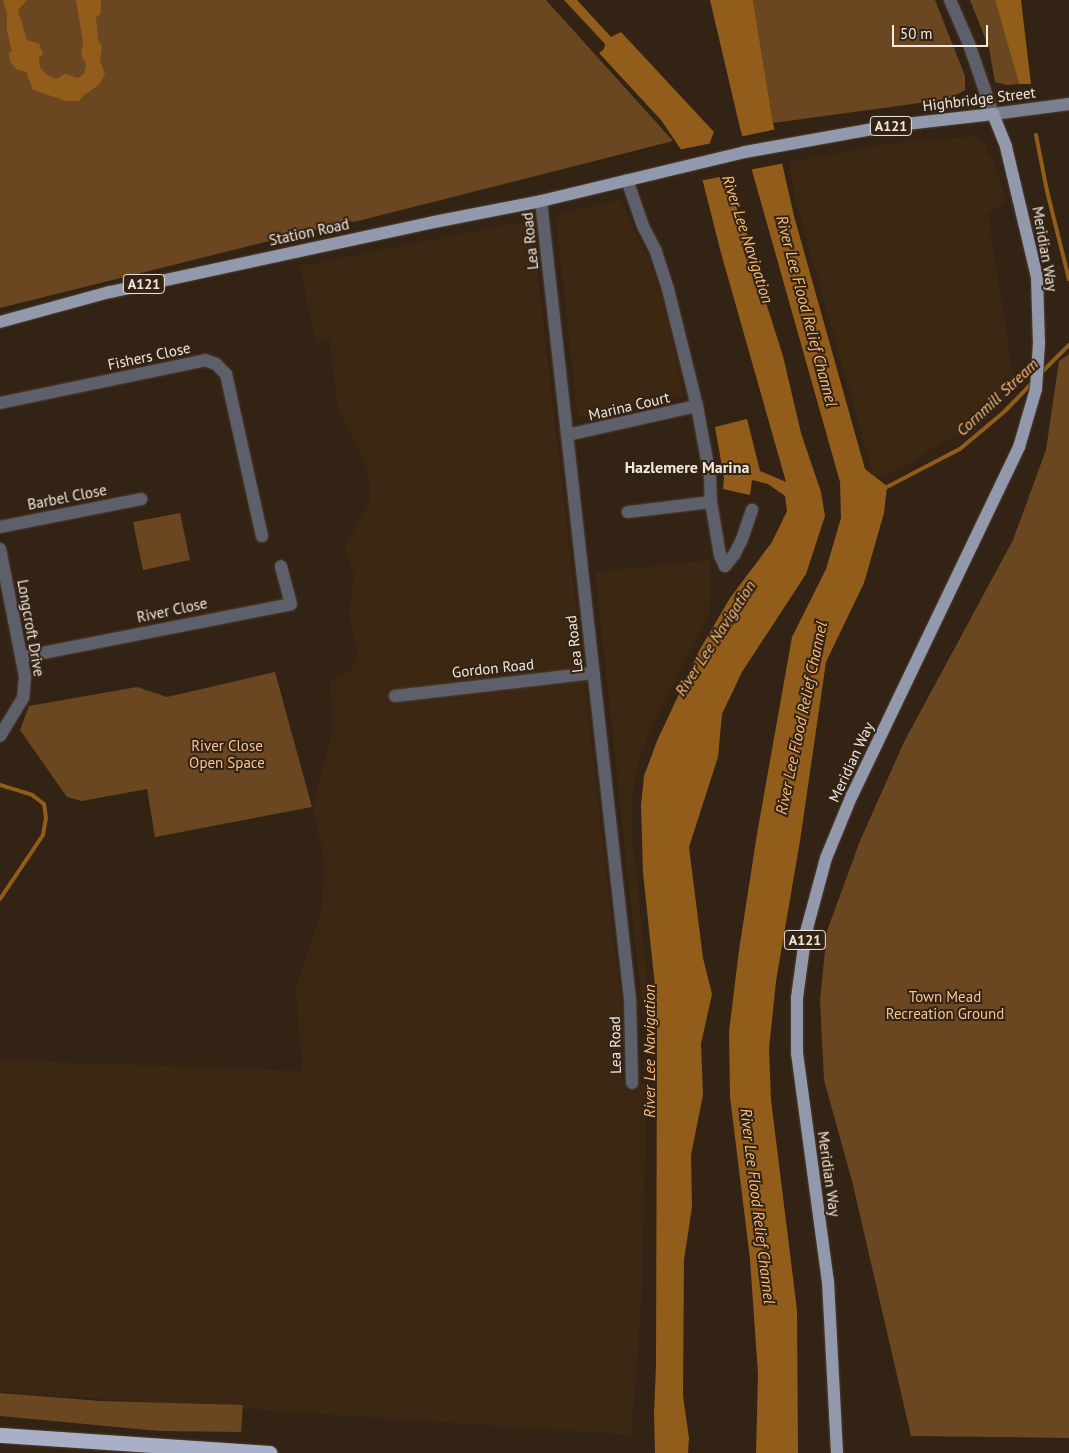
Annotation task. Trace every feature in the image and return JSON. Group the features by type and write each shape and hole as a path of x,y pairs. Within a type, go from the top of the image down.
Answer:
{"highway":[{"path":"0,1435 269,1453"}],"main road":[{"name":"Highbridge Street","path":"627,180 745,152 889,126 1069,104"},
{"name":"Meridian Way","path":"837,1453 835,1381 828,1281 797,1053 797,998 804,945 815,893 826,858 852,795 1024,436 1036,389 1039,311 1037,277 1006,147 993,114"},
{"name":"Station Road","path":"0,322 110,292 541,201 627,180"}],"street":[{"path":"950,0 969,44 993,114"},
{"path":"627,180 643,226 661,266 697,406 710,477 711,502 720,554 725,566 734,555 742,539 752,510"},
{"name":"Lea Road","path":"541,201 630,999 632,1083"},
{"name":"Fishers Close","path":"0,404 205,360 216,364 226,374 262,536"},
{"name":"Marina Court","path":"568,435 697,406"},
{"name":"Barbel Close","path":"0,527 141,499"},
{"path":"628,512 711,502"},
{"name":"Longcroft Drive","path":"0,549 25,677 23,698 0,736"},
{"name":"River Close","path":"22,658 291,604 281,566"},
{"name":"Gordon Road","path":"395,696 594,672"}],"shaded area":[{"path":"976,136 985,143 988,155 992,155 1006,200 988,215 1014,383 958,433 902,468 874,477 797,206 789,162 884,144"},
{"path":"620,199 648,257 667,315 684,396 578,418 556,219 559,214"},
{"path":"532,220 624,1026 625,1050 621,1082 646,1082 642,1293 631,1435 0,1392 0,1060 303,1071 296,988 322,909 325,862 312,807 333,731 331,683 333,679 350,671 355,664 358,654 349,612 354,576 345,546 370,502 368,470 338,408 330,340 316,343 300,266"},
{"path":"711,560 709,614 649,732 638,764 633,788 632,835 649,1015 643,1014 595,572"}],"green space":[{"path":"0,0 546,0 673,141 354,222 350,221 0,308"},
{"path":"753,0 935,0 965,76 965,90 949,99 773,123"},
{"path":"970,0 995,0 1019,84 1007,85 995,82 989,48"},
{"name":"Town Mead Recreation Ground","path":"1069,354 1069,1438 911,1436 853,1185 824,1080 820,1000 827,931 860,841 904,742 1013,540 1046,450 1059,361"},
{"path":"180,513 190,560 143,570 133,522"},
{"name":"River Close Open Space","path":"275,672 312,807 155,837 147,789 82,801 67,797 20,730 29,706 137,687 167,697"},
{"path":"0,1393 101,1401 243,1405 241,1432 159,1431 0,1416"}],"water":[{"path":"3,0 27,0 18,10 27,40 39,44 43,53 42,56 39,56 40,67 46,74 56,79 65,74 78,78 84,74 86,64 81,54 83,43 76,0 101,0 101,11 99,16 97,15 96,17 98,39 102,47 100,61 105,74 99,85 84,95 79,101 66,101 33,90 26,72 16,69 10,61 9,52 12,52 7,31 7,14"},
{"name":"River Lee Navigation","path":"564,0 577,0 611,37 621,32 714,132 710,142 748,236 754,265 783,356 801,433 821,492 825,516 806,574 742,672 722,714 718,757 689,847 703,958 712,994 701,1044 703,1095 691,1155 692,1207 684,1260 683,1396 689,1438 688,1453 655,1453 657,1036 655,986 643,873 641,805 644,776 657,741 699,651 730,598 772,542 787,511 785,496 768,484 752,480 750,495 723,489 724,478 715,427 747,419 760,471 786,482 721,253 703,182 661,120 599,53 604,49 605,44"},
{"name":"River Lee Flood Relief Channel","path":"710,0 753,0 773,123 794,216 865,469 887,486 884,513 864,583 826,662 800,841 776,981 769,1049 771,1100 797,1310 798,1453 756,1453 758,1374 750,1259 730,1097 729,1032 739,950 757,834 792,637 826,569 841,518 840,482 740,128"},
{"path":"995,0 1021,0 1031,84 1019,84"}],"pier":[{"path":"777,129 785,163 749,170 739,137"},
{"path":"712,143 725,176 699,181 678,150"}],"waterway":[{"path":"1036,135 1047,191 1069,279"},
{"name":"Cornmill Stream","path":"1041,373 1069,345"},
{"name":"Cornmill Stream","path":"883,489 960,449 1005,411 1033,382"},
{"path":"0,785 32,795 44,804 46,818 43,835 0,899"}],"district":[{"name":"Hazlemere Marina","path":"687,467"}]}
